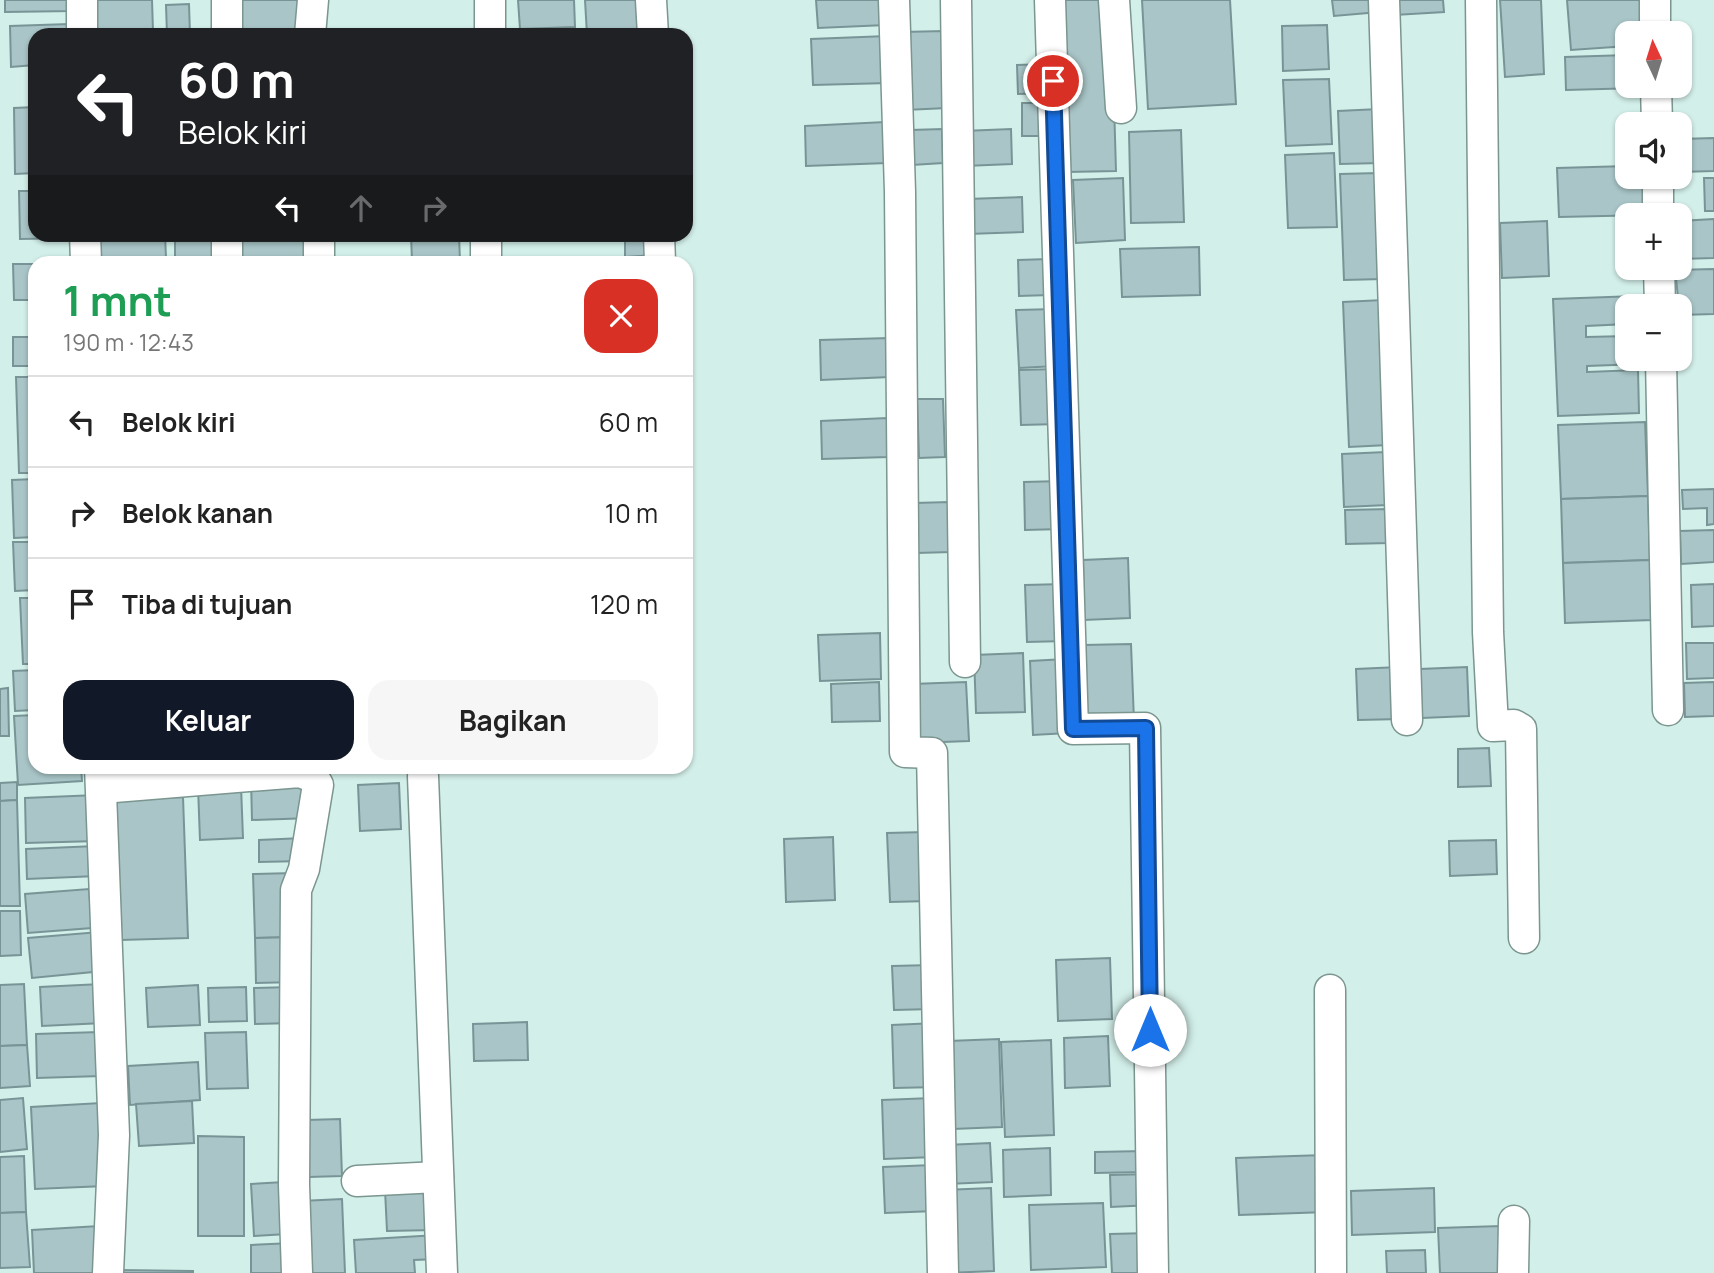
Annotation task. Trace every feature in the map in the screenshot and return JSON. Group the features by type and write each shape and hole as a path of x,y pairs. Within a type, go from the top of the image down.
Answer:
{"street":[{"path":"82,0 82,28"},
{"path":"228,0 228,28"},
{"path":"311,28 313,0"},
{"path":"489,28 490,0"},
{"path":"651,0 653,28"},
{"path":"894,0 900,192 905,752 932,752 943,1273"},
{"path":"956,0 965,662"},
{"path":"1050,0 1073,729 1146,728 1153,1273"},
{"path":"1114,0 1121,108"},
{"path":"1384,0 1407,720"},
{"path":"1480,0 1489,645 1493,726 1514,725 1521,729 1524,938"},
{"path":"1655,0 1655,21"},
{"path":"1661,371 1668,710"},
{"path":"107,1273 114,1135 101,777 176,774"},
{"path":"297,1273 294,1185 296,890 304,869 318,785 308,774"},
{"path":"423,776 442,1273"},
{"path":"1330,990 1331,1273"},
{"path":"356,1181 438,1177"},
{"path":"1513,1273 1514,1221"}],"building":[{"path":"5,0 73,0 73,11 5,12"},
{"path":"92,0 152,0 153,28 93,28"},
{"path":"239,0 300,0 300,28 240,28"},
{"path":"518,0 574,0 575,27 520,28"},
{"path":"585,0 640,0 641,28 587,28"},
{"path":"816,0 885,0 886,25 818,28"},
{"path":"1063,0 1111,0 1116,171 1068,172"},
{"path":"1142,0 1230,0 1236,104 1148,109"},
{"path":"1332,0 1378,0 1379,12 1334,16"},
{"path":"1395,0 1443,0 1444,12 1395,15"},
{"path":"1500,0 1541,0 1544,74 1505,77"},
{"path":"1567,0 1649,0 1650,21 1615,21 1615,47 1571,50"},
{"path":"189,4 190,28 167,28 166,5"},
{"path":"69,24 69,28 28,28 28,66 11,67 10,26"},
{"path":"1327,25 1329,69 1283,71 1282,26"},
{"path":"944,31 947,108 905,110 902,32"},
{"path":"887,36 889,83 813,85 811,39"},
{"path":"1615,55 1615,89 1566,90 1565,57"},
{"path":"1048,64 1049,93 1018,94 1017,65"},
{"path":"1329,79 1332,144 1286,146 1283,80"},
{"path":"1022,103 1052,103 1052,136 1022,136"},
{"path":"28,107 28,173 15,174 14,108"},
{"path":"1379,109 1381,163 1340,164 1338,111"},
{"path":"885,122 887,163 806,166 805,126"},
{"path":"942,129 943,163 912,165 911,130"},
{"path":"1011,129 1012,164 965,166 963,131"},
{"path":"1181,130 1184,222 1131,223 1129,132"},
{"path":"1714,138 1714,171 1692,172 1692,139"},
{"path":"1334,153 1337,227 1288,228 1285,155"},
{"path":"1615,166 1615,189 1648,189 1649,203 1615,203 1615,216 1559,217 1557,168"},
{"path":"1379,173 1383,279 1344,280 1340,174"},
{"path":"1123,178 1125,240 1076,243 1073,180"},
{"path":"1704,178 1714,178 1714,211 1705,211"},
{"path":"19,191 28,191 28,239 20,239"},
{"path":"1022,197 1023,232 968,234 967,199"},
{"path":"1714,219 1714,258 1692,259 1692,220"},
{"path":"1547,221 1549,276 1502,278 1500,223"},
{"path":"100,242 165,242 166,256 101,256"},
{"path":"175,242 223,242 223,256 175,256"},
{"path":"236,242 308,242 309,256 237,256"},
{"path":"411,242 459,242 460,256 412,256"},
{"path":"625,242 655,242 656,255 625,256"},
{"path":"1199,247 1200,295 1122,297 1120,249"},
{"path":"1049,259 1050,295 1019,296 1018,260"},
{"path":"13,264 28,264 28,300 14,300"},
{"path":"1714,269 1714,314 1692,315 1692,294 1678,294 1676,280 1692,280 1692,270"},
{"path":"1615,297 1615,325 1586,326 1586,337 1615,336 1615,365 1587,366 1587,372 1638,371 1639,413 1558,416 1553,299"},
{"path":"1383,300 1388,445 1349,447 1343,302"},
{"path":"1055,309 1057,366 1019,368 1016,310"},
{"path":"13,337 28,337 28,366 13,366"},
{"path":"889,338 890,377 821,380 820,340"},
{"path":"1057,369 1059,424 1021,425 1019,370"},
{"path":"16,377 28,377 28,473 19,473"},
{"path":"917,399 943,399 945,457 919,458"},
{"path":"887,418 888,457 822,459 821,421"},
{"path":"1645,422 1648,496 1561,499 1558,425"},
{"path":"1386,452 1388,505 1344,507 1342,454"},
{"path":"28,479 28,537 14,538 12,480"},
{"path":"1061,481 1062,529 1025,530 1024,482"},
{"path":"1714,489 1714,524 1707,525 1707,508 1683,509 1682,490"},
{"path":"1648,496 1650,560 1563,563 1561,499"},
{"path":"949,502 951,552 917,553 915,503"},
{"path":"1389,509 1390,543 1346,544 1345,510"},
{"path":"1714,530 1714,562 1681,564 1680,531"},
{"path":"13,542 28,542 28,590 15,591"},
{"path":"1128,558 1130,618 1084,620 1083,560"},
{"path":"1650,560 1652,620 1565,623 1563,563"},
{"path":"1064,584 1066,641 1027,642 1025,585"},
{"path":"1714,584 1714,626 1692,627 1691,585"},
{"path":"20,598 28,598 28,664 23,664"},
{"path":"880,633 881,679 820,681 818,635"},
{"path":"1686,643 1714,643 1714,678 1687,679"},
{"path":"1131,644 1134,721 1086,723 1084,645"},
{"path":"1023,653 1025,712 976,713 974,655"},
{"path":"1065,659 1068,733 1033,735 1030,661"},
{"path":"1399,667 1401,719 1358,720 1356,669"},
{"path":"1467,667 1469,716 1422,718 1420,669"},
{"path":"28,670 28,710 15,711 13,671"},
{"path":"879,682 880,721 832,722 831,684"},
{"path":"966,682 969,741 915,743 912,684"},
{"path":"1714,682 1714,716 1685,717 1684,683"},
{"path":"8,688 9,736 0,736 0,689"},
{"path":"28,715 28,774 82,774 82,781 18,785 14,716"},
{"path":"1489,748 1491,786 1458,787 1458,749"},
{"path":"103,774 166,774 166,778 103,781"},
{"path":"311,778 312,818 252,820 251,780"},
{"path":"17,782 17,800 0,801 0,783"},
{"path":"399,783 401,829 360,831 358,785"},
{"path":"241,786 243,838 200,840 198,787"},
{"path":"97,795 98,841 26,843 25,798"},
{"path":"183,797 188,938 121,940 116,799"},
{"path":"17,800 20,906 0,906 0,801"},
{"path":"926,832 929,901 890,902 887,833"},
{"path":"833,837 835,900 786,902 784,839"},
{"path":"303,838 304,861 259,862 259,840"},
{"path":"1496,840 1497,874 1450,876 1449,841"},
{"path":"96,846 97,876 27,879 26,849"},
{"path":"294,873 296,937 255,938 253,874"},
{"path":"89,889 92,928 28,933 25,894"},
{"path":"0,911 20,911 21,955 0,956"},
{"path":"99,932 103,971 32,978 28,938"},
{"path":"296,937 297,982 256,983 255,938"},
{"path":"1110,958 1112,1019 1058,1021 1056,960"},
{"path":"932,965 933,1009 894,1010 892,966"},
{"path":"24,984 27,1045 0,1046 0,985"},
{"path":"101,984 103,1023 42,1026 40,987"},
{"path":"198,985 200,1025 148,1027 146,988"},
{"path":"246,987 247,1021 209,1022 208,988"},
{"path":"292,987 294,1023 255,1024 254,988"},
{"path":"527,1022 528,1060 474,1061 473,1024"},
{"path":"936,1023 938,1087 894,1088 892,1025"},
{"path":"99,1032 101,1076 37,1078 36,1034"},
{"path":"246,1032 248,1088 207,1089 205,1033"},
{"path":"1108,1036 1110,1086 1065,1088 1064,1038"},
{"path":"999,1039 1002,1127 953,1129 949,1041"},
{"path":"1051,1040 1054,1135 1005,1137 1001,1042"},
{"path":"27,1045 30,1086 0,1088 0,1046"},
{"path":"198,1062 200,1100 130,1105 128,1066"},
{"path":"23,1098 27,1149 0,1152 0,1100"},
{"path":"932,1098 934,1157 884,1159 882,1100"},
{"path":"192,1101 194,1143 139,1146 136,1104"},
{"path":"101,1103 105,1186 35,1189 31,1107"},
{"path":"340,1119 342,1176 309,1177 307,1120"},
{"path":"198,1136 244,1137 244,1236 198,1236"},
{"path":"990,1143 992,1182 947,1184 946,1145"},
{"path":"1050,1148 1051,1195 1004,1197 1003,1150"},
{"path":"1144,1151 1145,1172 1095,1173 1095,1152"},
{"path":"1325,1155 1327,1212 1239,1215 1236,1158"},
{"path":"24,1156 26,1212 0,1213 0,1157"},
{"path":"933,1165 935,1211 885,1213 883,1167"},
{"path":"1151,1174 1152,1205 1111,1207 1110,1175"},
{"path":"284,1182 287,1234 254,1236 251,1184"},
{"path":"434,1188 435,1230 387,1231 385,1190"},
{"path":"991,1188 994,1271 947,1273 944,1190"},
{"path":"1434,1188 1435,1232 1352,1235 1351,1191"},
{"path":"342,1199 345,1273 304,1273 301,1201"},
{"path":"1103,1203 1106,1267 1031,1270 1029,1205"},
{"path":"26,1212 30,1267 0,1268 0,1213"},
{"path":"99,1226 101,1273 34,1273 32,1230"},
{"path":"1501,1226 1503,1273 1440,1273 1438,1228"},
{"path":"1150,1233 1151,1273 1112,1273 1110,1234"},
{"path":"437,1235 438,1259 414,1260 415,1273 356,1273 354,1240"},
{"path":"292,1243 293,1273 251,1273 251,1245"},
{"path":"1425,1250 1426,1273 1387,1273 1386,1251"},
{"path":"118,1270 193,1271 193,1273 118,1273"}],"route":[{"path":"1053,81 1073,729 1146,728 1150,1030"}]}
